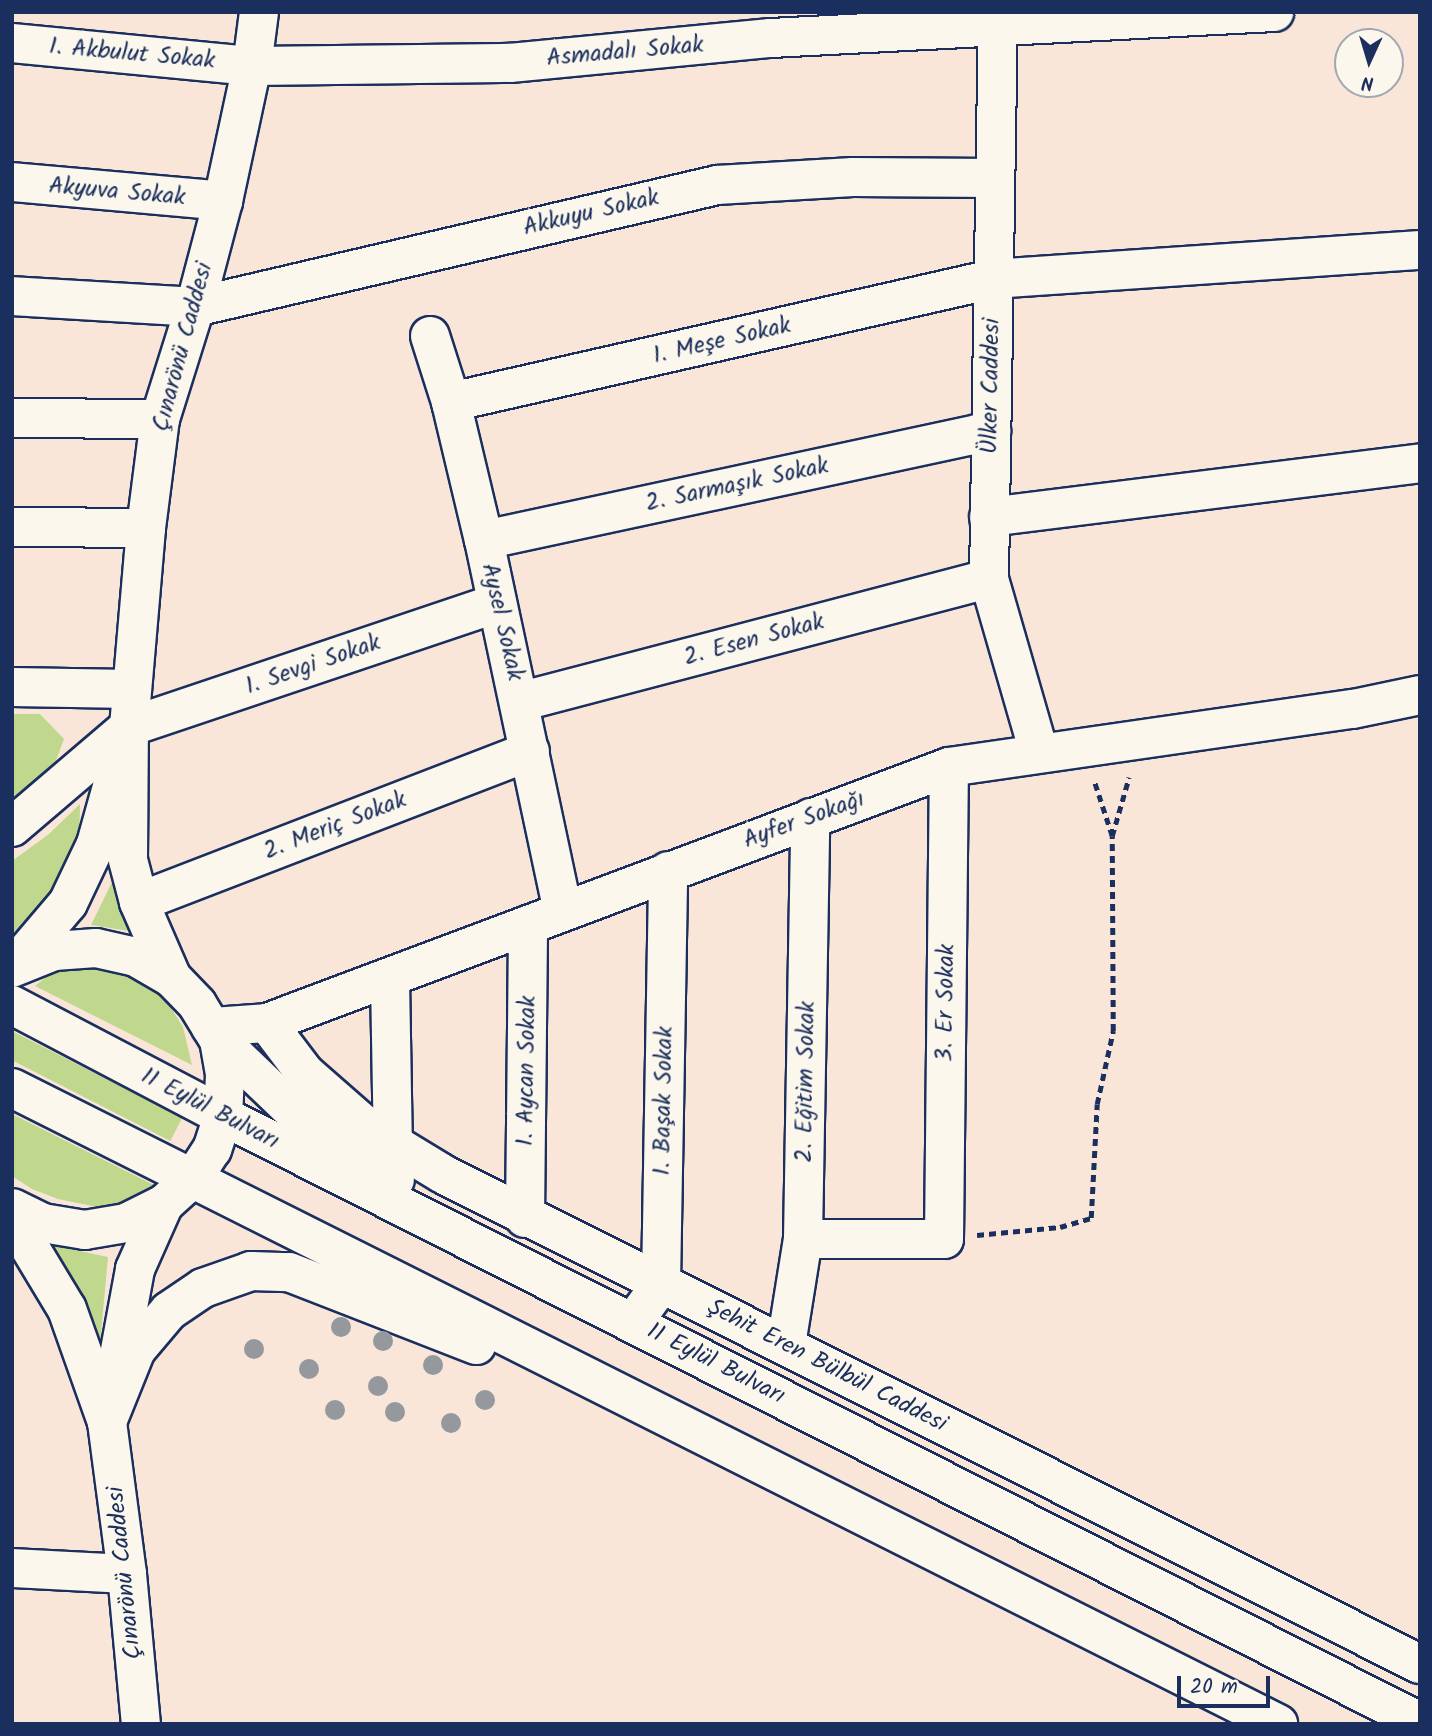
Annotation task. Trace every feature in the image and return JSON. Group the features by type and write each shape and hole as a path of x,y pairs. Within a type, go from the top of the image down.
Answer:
{"street":[{"name":"Çınarönü Caddesi","path":"129,727 146,528 160,419 195,307 223,201 252,66 259,12"},
{"name":"Asmadalı Sokak","path":"252,66 510,62 998,21 1274,12"},
{"name":"Ülker Caddesi","path":"998,21 989,579 1039,752"},
{"name":"1. Akbulut Sokak","path":"12,43 252,66"},
{"name":"Akkuyu Sokak","path":"12,296 195,307 717,185 853,177 995,178"},
{"name":"Akyuva Sokak","path":"12,182 223,201"},
{"name":"1. Meşe Sokak","path":"451,402 993,279 1420,250"},
{"name":"Aysel Sokak","path":"430,336 451,402 484,540 563,911"},
{"path":"12,418 160,419"},
{"name":"2. Sarmaşık Sokak","path":"484,540 991,431"},
{"path":"989,517 1420,463"},
{"path":"12,527 146,528"},
{"name":"2. Esen Sokak","path":"519,702 989,579"},
{"name":"1. Sevgi Sokak","path":"129,727 497,603"},
{"path":"12,687 131,689"},
{"name":"Ayfer Sokağı","path":"215,1034 267,1023 390,979 668,871 949,767 1353,709 1420,695"},
{"path":"12,827 129,727"},
{"path":"129,727 128,860 139,902 172,978"},
{"path":"14,967 68,903 96,844 129,727"},
{"name":"2. Meriç Sokak","path":"139,902 530,751"},
{"name":"3. Er Sokak","path":"944,1238 949,767"},
{"name":"2. Eğitim Sokak","path":"786,1345 803,1238 810,818"},
{"name":"1. Başak Sokak","path":"661,1284 668,871"},
{"name":"1. Aycan Sokak","path":"525,1217 528,925"},
{"path":"14,967 54,951 96,948 136,957 172,978 197,1004 215,1034 293,1111 524,1268"},
{"path":"390,979 393,1143"},
{"name":"11 Eylül Bulvarı","path":"12,1005 223,1116 1420,1722"},
{"name":"Şehit Eren Bülbül Caddesi","path":"267,1023 305,1073 369,1129 525,1217 786,1345 1420,1664"},
{"path":"12,1209 43,1223 85,1230 126,1223 164,1204 194,1177 212,1149 223,1116 225,1075 215,1034"},
{"path":"12,1088 194,1177 1278,1724"},
{"path":"107,1422 135,1269 164,1204"},
{"path":"12,1217 23,1253 67,1309 107,1422"},
{"path":"803,1238 944,1238"},
{"path":"107,1422 136,1350 169,1311 203,1288 251,1271 289,1272 723,1444"},
{"path":"633,1322 661,1284"},
{"name":"Çınarönü Caddesi","path":"107,1422 127,1574 141,1724"},
{"path":"12,1568 127,1574"}],"path":[{"path":"944,1238 1060,1227 1091,1218 1097,1104 1113,1031 1112,836 1139,739"},
{"path":"1082,747 1112,836"}],"green space":[{"path":"12,714 40,714 64,739 51,774 12,813"},
{"path":"80,804 79,850 41,918 12,933 12,861 49,834"},
{"path":"113,880 136,932 91,925"},
{"path":"64,963 132,973 164,997 183,1027 192,1065 35,986"},
{"path":"12,1031 182,1118 170,1141 12,1060"},
{"path":"12,1114 160,1188 127,1203 97,1207 58,1199 32,1189 12,1176"},
{"path":"42,1243 108,1257 100,1344"}]}
